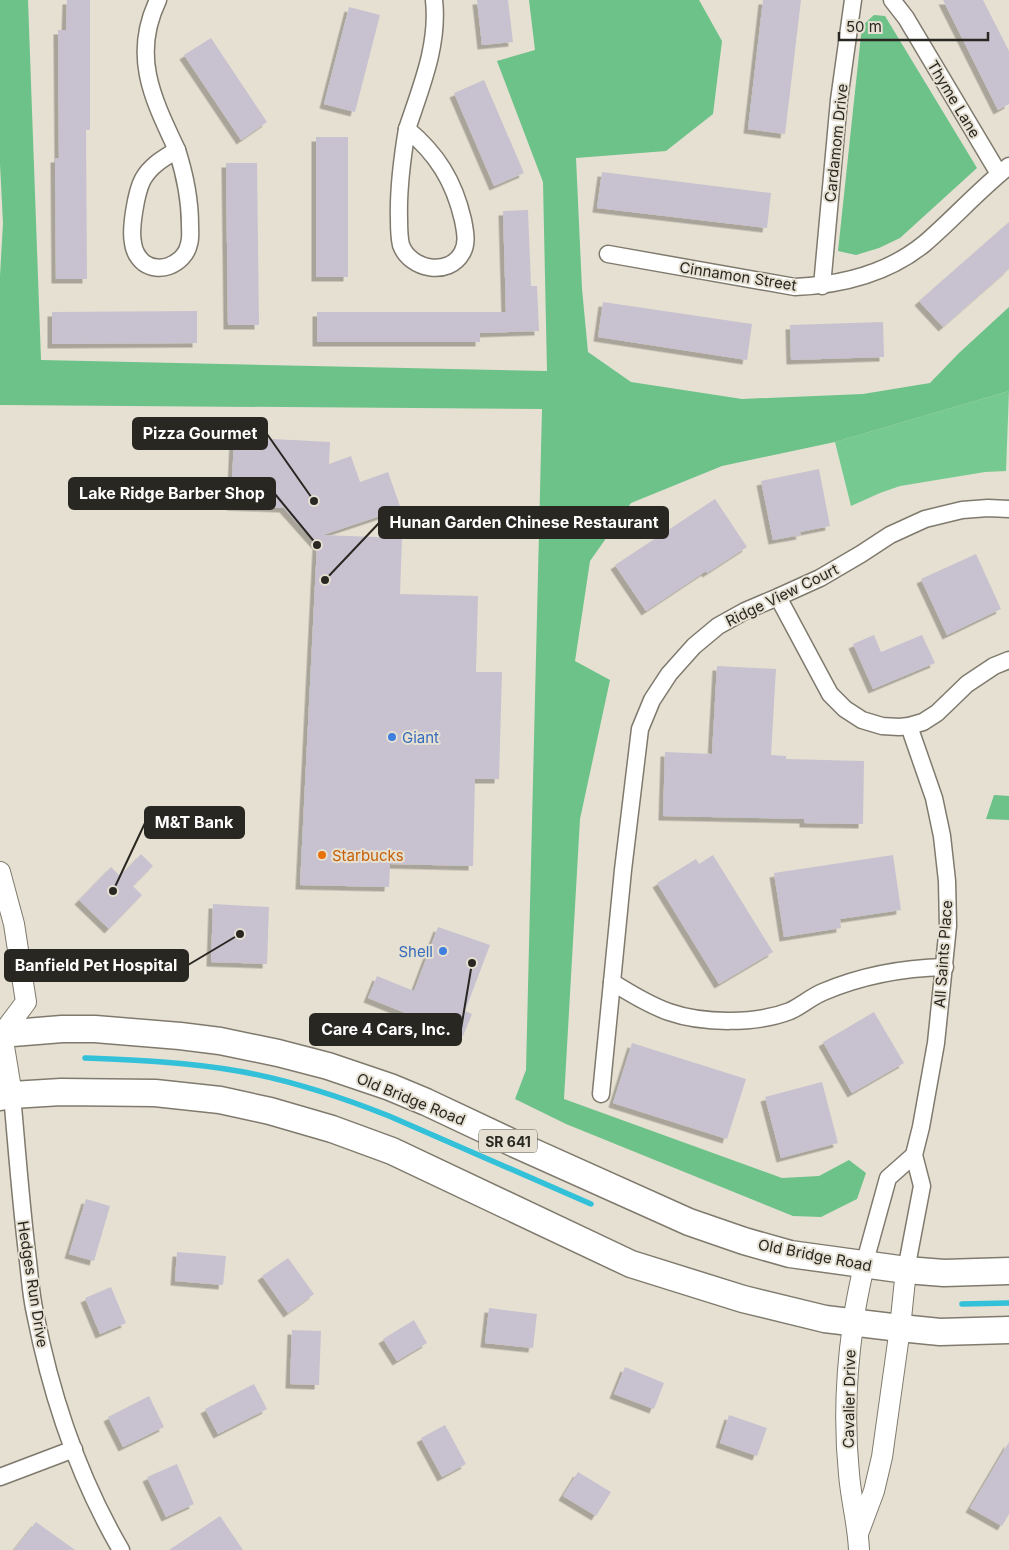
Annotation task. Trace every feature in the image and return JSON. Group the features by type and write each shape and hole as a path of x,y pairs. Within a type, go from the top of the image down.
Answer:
{"main road":[{"name":"Old Bridge Road","path":"1,1033 62,1029 180,1036 227,1042 278,1053 328,1066 408,1095 689,1222 744,1241 790,1254 906,1270 944,1273 1009,1271"},
{"path":"6,1096 90,1091 155,1093 220,1100 270,1111 332,1129 392,1151 631,1264 743,1299 825,1319 853,1323 940,1332 1009,1330"}],"street":[{"path":"158,0 153,10 147,34 145,58 149,83 157,107 178,150 186,177 190,207 189,244 184,255 175,263 166,267 154,268 145,264 137,255 133,244 136,198 144,179 157,162 178,150"},
{"path":"407,128 435,156 449,179 459,203 466,232 466,243 462,254 454,263 443,268 426,267 415,263 407,256 401,246 398,206 400,169 407,128 429,62 434,33 434,0"},
{"name":"Cardamom Drive","path":"822,286 839,100 853,0"},
{"name":"Thyme Lane","path":"892,0 906,18 1004,170"},
{"name":"Cinnamon Street","path":"608,254 794,287 822,286 838,283 868,275 896,262 923,245 1004,170"},
{"name":"Ridge View Court","path":"601,1094 623,870 640,729 652,700 669,674 694,646 718,626 745,611 820,578 890,534 925,519 962,510 1009,509"},
{"path":"778,598 830,694 845,709 862,720 882,726 899,727 923,722 937,713 966,684 994,666 1009,660"},
{"name":"All Saints Place","path":"906,1270 922,1186 914,1155 936,1043 948,926 947,881 942,836 934,798 909,726"},
{"path":"0,872 14,924 26,1002 1,1033"},
{"path":"612,982 637,998 670,1013 700,1019 730,1021 760,1019 790,1011 821,993 847,982 881,972 945,967"},
{"name":"Hedges Run Drive","path":"1,1033 6,1096 35,1312 49,1374 74,1449 92,1492 121,1550"},
{"path":"864,1265 888,1178 914,1155"},
{"name":"Cavalier Drive","path":"859,1541 849,1476 848,1388 849,1352 864,1265"},
{"name":"Cavalier Drive","path":"859,1541 878,1476 900,1328 906,1270"},
{"path":"0,1477 74,1449"}],"green space":[{"path":"0,0 28,0 41,360 547,371 543,182 497,61 535,50 529,0 699,0 722,41 713,114 666,151 576,158 582,289 588,352 631,382 742,399 863,394 930,383 959,353 1009,307 1009,391 835,442 722,466 631,503 590,561 575,661 610,680 580,819 564,1099 782,1178 819,1176 849,1160 866,1173 857,1199 821,1217 793,1216 566,1124 515,1099 526,1070 542,409 0,405 0,276 3,223 0,164"},
{"path":"874,15 885,16 977,168 900,238 879,248 856,255 838,251 862,26"},
{"path":"1009,391 1006,471 985,472 900,486 851,506 835,442"},
{"path":"994,795 1009,796 1009,820 986,819"}],"building":[{"path":"67,0 90,0 90,130 86,130 87,279 56,279 55,158 59,158 58,30 66,30"},
{"path":"477,0 508,0 513,42 482,45"},
{"path":"763,0 801,0 785,134 748,129"},
{"path":"943,0 983,0 1009,51 1009,104 998,110"},
{"path":"349,7 380,15 355,112 324,104"},
{"path":"211,38 267,122 241,140 184,55"},
{"path":"484,80 524,173 494,186 454,93"},
{"path":"316,137 348,137 348,277 316,277"},
{"path":"226,163 257,163 259,325 228,325"},
{"path":"602,172 771,193 767,228 597,208"},
{"path":"528,210 531,286 537,286 539,331 480,333 480,342 317,342 317,312 506,312 503,211"},
{"path":"1009,222 1009,269 943,327 919,301"},
{"path":"603,302 752,324 747,360 598,337"},
{"path":"197,311 197,343 52,344 52,312"},
{"path":"883,322 884,357 791,360 790,325"},
{"path":"234,437 330,442 329,464 351,456 360,482 388,472 401,509 323,535 402,538 400,594 478,596 476,672 502,672 499,779 475,779 473,866 390,864 389,887 300,885 317,545 284,508 231,506"},
{"path":"819,469 830,526 800,532 801,535 773,540 761,481"},
{"path":"715,499 747,547 707,573 706,571 646,611 615,565"},
{"path":"976,554 1001,609 947,635 921,579"},
{"path":"874,635 881,652 922,635 935,663 873,689 853,644"},
{"path":"717,666 776,669 771,755 786,756 786,759 864,761 863,824 804,823 804,819 663,816 665,752 712,754"},
{"path":"141,854 153,866 133,886 142,895 109,929 79,900 111,867 120,876"},
{"path":"713,855 773,952 719,984 657,883 696,859 699,864"},
{"path":"893,855 901,910 840,919 841,928 784,937 774,873"},
{"path":"213,904 269,907 267,964 211,962"},
{"path":"438,927 490,945 465,1011 472,1014 463,1036 368,998 377,976 414,991"},
{"path":"874,1012 904,1063 852,1093 823,1042"},
{"path":"632,1043 746,1079 727,1139 613,1103"},
{"path":"822,1082 838,1143 781,1158 765,1097"},
{"path":"86,1199 110,1206 94,1261 69,1254"},
{"path":"177,1252 226,1256 223,1285 175,1281"},
{"path":"288,1258 314,1294 288,1313 262,1276"},
{"path":"111,1287 126,1323 100,1334 85,1298"},
{"path":"489,1308 537,1314 533,1348 485,1343"},
{"path":"414,1320 427,1343 397,1361 383,1339"},
{"path":"292,1330 321,1331 319,1385 290,1384"},
{"path":"625,1367 664,1383 654,1409 614,1394"},
{"path":"254,1384 267,1409 218,1434 205,1409"},
{"path":"149,1396 164,1427 123,1447 108,1417"},
{"path":"729,1415 767,1428 757,1456 720,1443"},
{"path":"445,1425 466,1464 442,1477 421,1438"},
{"path":"1009,1442 1009,1514 1002,1526 970,1508"},
{"path":"177,1464 194,1504 166,1517 147,1477"},
{"path":"578,1472 611,1492 596,1516 563,1496"},
{"path":"220,1516 243,1550 169,1550"},
{"path":"36,1522 75,1550 14,1550"}],"waterway":[{"path":"85,1058 200,1065 296,1084 389,1116 591,1204"},
{"path":"962,1304 1009,1303"}],"place":[{"name":"Pizza Gourmet","path":"314,501"},
{"name":"Lake Ridge Barber Shop","path":"317,545"},
{"name":"Hunan Garden Chinese Restaurant","path":"325,580"},
{"name":"Giant","path":"392,737"},
{"name":"Starbucks","path":"322,855"},
{"name":"M&T Bank","path":"113,891"},
{"name":"Banfield Pet Hospital","path":"240,934"},
{"name":"Shell","path":"443,951"},
{"name":"Care 4 Cars, Inc.","path":"472,963"}]}
